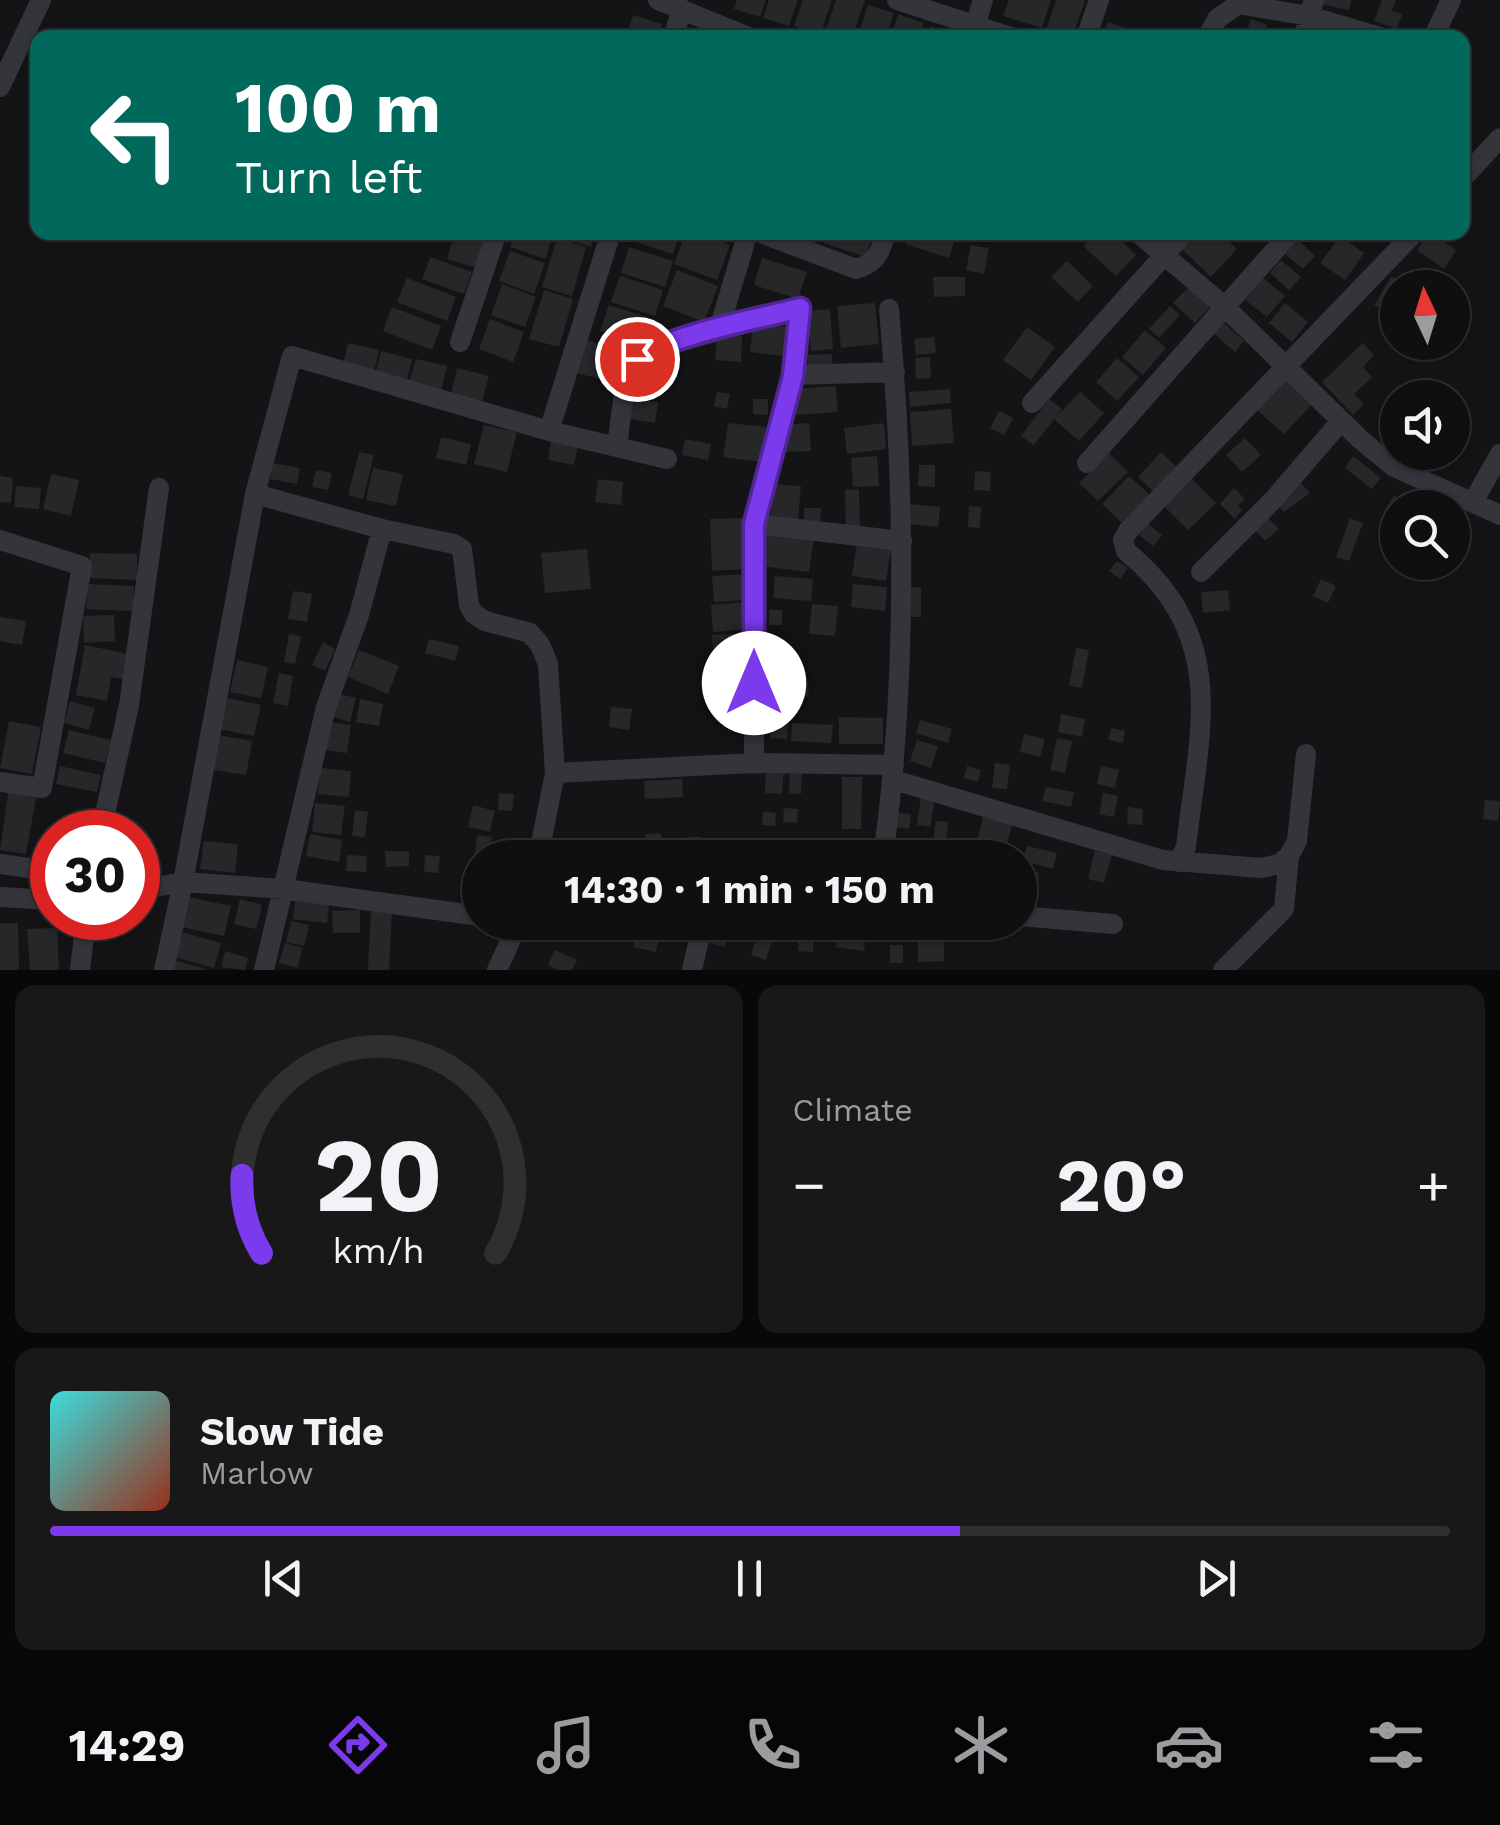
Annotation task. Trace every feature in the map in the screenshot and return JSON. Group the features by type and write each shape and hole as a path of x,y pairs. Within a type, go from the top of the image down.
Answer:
{"street":[{"path":"0,87 42,0"},
{"path":"658,0 732,30"},
{"path":"897,0 968,30"},
{"path":"974,30 983,0"},
{"path":"1089,30 1098,0"},
{"path":"1437,30 1452,0"},
{"path":"1211,30 1232,2 1312,8 1365,30"},
{"path":"675,30 682,9"},
{"path":"1470,170 1500,138"},
{"path":"460,342 494,240"},
{"path":"549,431 609,240"},
{"path":"720,328 746,240"},
{"path":"779,240 856,269 871,265 883,240"},
{"path":"1146,240 1224,306 1341,421 1394,466 1500,515"},
{"path":"1032,403 1180,240"},
{"path":"1087,463 1284,240"},
{"path":"1179,862 1186,847 1201,709 1200,666 1177,606 1126,552 1123,540 1407,240"},
{"path":"618,447 630,372 637,359 648,351 720,328 800,308 793,376 754,524 754,763"},
{"path":"885,840 894,773 902,541 889,308"},
{"path":"164,970 184,882 254,494 292,356 549,431 667,459"},
{"path":"793,376 895,372"},
{"path":"1202,572 1274,499 1341,421"},
{"path":"1473,502 1500,454"},
{"path":"106,810 129,705 160,488"},
{"path":"254,494 462,549 469,605 474,614 485,621 530,633 548,664 554,774 541,840"},
{"path":"754,524 902,541"},
{"path":"264,970 326,706 359,615 382,529"},
{"path":"0,540 82,566 42,788 0,782"},
{"path":"1224,970 1284,909 1306,754"},
{"path":"554,774 754,763 894,773 1163,860 1261,868 1279,864 1289,856"},
{"path":"0,864 30,867"},
{"path":"160,886 184,882 284,890 462,914"},
{"path":"0,897 30,899"},
{"path":"1037,917 1113,924"},
{"path":"80,970 83,940"},
{"path":"498,970 511,940"},
{"path":"692,970 700,940"}],"building":[{"path":"737,0 766,0 760,17 734,9"},
{"path":"769,0 798,0 789,26 763,18"},
{"path":"803,0 832,0 822,30 794,26"},
{"path":"836,0 865,0 855,30 826,30"},
{"path":"1009,0 1051,0 1042,28 1003,16"},
{"path":"1056,0 1085,0 1075,30 1046,30"},
{"path":"1322,0 1351,0 1349,10 1321,4"},
{"path":"1382,0 1396,0 1392,11 1402,14 1397,29 1374,21"},
{"path":"868,5 894,13 889,30 860,30"},
{"path":"898,14 924,23 922,30 893,30"},
{"path":"633,15 662,24 660,30 628,30"},
{"path":"1251,19 1267,25 1265,30 1247,30"},
{"path":"1108,22 1130,30 1105,30"},
{"path":"453,240 485,240 476,268 447,259"},
{"path":"512,240 551,240 545,259 510,247"},
{"path":"556,240 586,247 572,296 542,287"},
{"path":"568,240 593,240 591,247"},
{"path":"629,240 677,240 673,254"},
{"path":"683,240 717,240 730,245 717,280 674,264"},
{"path":"824,240 871,240 866,257 823,243"},
{"path":"906,240 955,240 949,258 905,244"},
{"path":"1089,240 1120,240 1136,255 1116,276 1083,246"},
{"path":"1188,240 1227,240 1237,249 1211,277 1181,248"},
{"path":"1298,240 1315,256 1303,269 1284,253"},
{"path":"1337,240 1346,240 1364,253 1345,280 1320,263"},
{"path":"1424,240 1441,240 1456,250 1444,269 1417,250"},
{"path":"971,245 989,248 984,274 966,270"},
{"path":"629,247 673,261 665,287 621,273"},
{"path":"510,251 545,263 534,294 499,281"},
{"path":"430,257 472,272 464,294 422,279"},
{"path":"762,258 807,272 798,299 754,285"},
{"path":"1281,260 1301,277 1289,290 1270,273"},
{"path":"1067,261 1093,286 1078,302 1051,277"},
{"path":"677,270 718,286 704,322 663,306"},
{"path":"620,276 663,290 655,316 611,302"},
{"path":"933,277 965,277 965,296 934,297"},
{"path":"407,278 456,297 447,321 397,302"},
{"path":"1263,278 1285,296 1267,317 1245,300"},
{"path":"502,284 536,297 525,327 491,315"},
{"path":"1191,284 1213,304 1195,323 1173,303"},
{"path":"544,290 573,299 559,347 529,339"},
{"path":"875,303 879,344 841,348 837,306"},
{"path":"1285,303 1308,322 1292,342 1269,323"},
{"path":"609,305 653,319 644,345 600,331"},
{"path":"1170,306 1180,315 1159,338 1149,329"},
{"path":"392,307 441,326 432,350 383,331"},
{"path":"830,309 833,349 811,351 807,311"},
{"path":"490,319 524,332 513,362 479,349"},
{"path":"1223,322 1244,341 1235,352 1213,333"},
{"path":"753,323 788,327 784,356 750,352"},
{"path":"1027,327 1055,347 1031,380 1003,360"},
{"path":"1145,330 1166,348 1143,375 1122,357"},
{"path":"717,334 742,336 741,362 715,360"},
{"path":"934,337 936,353 916,355 914,339"},
{"path":"585,340 625,350 617,383 576,373"},
{"path":"348,343 379,350 373,376 342,369"},
{"path":"1363,343 1374,355 1363,367 1372,377 1354,394 1364,404 1353,415 1322,382"},
{"path":"381,351 412,359 406,384 375,377"},
{"path":"832,354 832,372 808,373 808,355"},
{"path":"930,357 931,378 916,379 915,358"},
{"path":"1117,358 1139,377 1117,401 1096,382"},
{"path":"416,359 447,366 441,392 409,384"},
{"path":"639,363 659,369 650,397 630,391"},
{"path":"457,368 489,376 482,401 451,394"},
{"path":"1286,377 1314,402 1284,434 1257,410"},
{"path":"836,386 838,412 795,415 793,389"},
{"path":"950,389 951,403 910,407 909,392"},
{"path":"717,392 730,394 727,409 714,406"},
{"path":"1080,392 1104,413 1079,441 1054,419"},
{"path":"628,398 658,402 655,423 625,418"},
{"path":"753,399 768,399 768,415 753,414"},
{"path":"1049,399 1062,409 1034,445 1021,436"},
{"path":"951,409 954,443 912,446 910,412"},
{"path":"999,411 1013,418 1004,435 990,428"},
{"path":"728,423 766,427 762,462 723,457"},
{"path":"809,423 811,451 782,452 780,425"},
{"path":"884,423 886,449 847,454 844,428"},
{"path":"484,425 517,432 507,472 474,464"},
{"path":"441,437 471,444 466,465 436,458"},
{"path":"1245,438 1261,455 1242,472 1226,455"},
{"path":"685,439 711,444 708,460 682,455"},
{"path":"551,441 578,446 574,465 548,460"},
{"path":"359,452 374,455 363,499 348,495"},
{"path":"1161,452 1179,469 1156,494 1138,477"},
{"path":"1109,453 1128,472 1098,501 1079,483"},
{"path":"877,456 879,486 853,487 851,458"},
{"path":"1353,456 1381,478 1372,489 1345,468"},
{"path":"273,463 300,468 297,484 270,479"},
{"path":"919,465 935,465 935,487 918,486"},
{"path":"373,468 403,474 396,506 366,500"},
{"path":"316,470 332,473 328,490 312,487"},
{"path":"975,471 991,472 990,491 974,490"},
{"path":"51,474 79,480 71,516 43,509"},
{"path":"0,476 13,478 11,503 0,502"},
{"path":"1129,476 1150,495 1123,524 1102,504"},
{"path":"598,479 623,482 621,505 595,502"},
{"path":"1192,479 1216,503 1188,530 1164,506"},
{"path":"1300,482 1310,493 1284,512 1276,503"},
{"path":"774,484 801,486 798,520 770,517"},
{"path":"16,486 41,488 39,509 14,507"},
{"path":"1234,488 1245,499 1238,506 1242,510 1235,519 1220,504"},
{"path":"859,489 860,532 846,533 845,490"},
{"path":"911,504 940,507 938,527 909,524"},
{"path":"969,506 981,507 980,528 968,527"},
{"path":"804,508 821,508 820,525 804,525"},
{"path":"1266,516 1279,529 1265,541 1253,528"},
{"path":"744,518 747,569 712,571 710,519"},
{"path":"1350,518 1363,523 1349,561 1336,557"},
{"path":"1148,524 1162,535 1153,546 1139,535"},
{"path":"765,530 814,537 809,572 760,566"},
{"path":"857,543 891,548 886,581 852,576"},
{"path":"587,549 591,589 545,593 541,553"},
{"path":"90,553 137,554 137,580 90,578"},
{"path":"1117,561 1128,568 1120,579 1109,571"},
{"path":"744,574 746,600 714,602 712,576"},
{"path":"775,576 813,579 811,601 773,598"},
{"path":"1321,579 1336,586 1328,603 1313,596"},
{"path":"88,584 134,586 133,611 86,609"},
{"path":"853,584 887,587 885,611 851,607"},
{"path":"906,587 921,587 921,617 906,617"},
{"path":"1228,590 1230,610 1203,613 1201,592"},
{"path":"293,591 312,594 307,622 288,619"},
{"path":"747,602 749,629 713,632 711,605"},
{"path":"812,604 838,606 835,636 809,634"},
{"path":"769,610 782,610 782,625 769,625"},
{"path":"114,615 115,641 84,643 83,616"},
{"path":"0,617 26,621 22,645 0,641"},
{"path":"750,633 752,660 714,662 712,635"},
{"path":"289,634 301,636 295,664 284,662"},
{"path":"429,639 459,646 455,661 425,653"},
{"path":"323,642 335,649 325,671 312,665"},
{"path":"779,642 780,657 766,658 765,643"},
{"path":"85,645 128,654 123,679 111,677 107,701 76,695"},
{"path":"1076,648 1089,650 1082,688 1069,686"},
{"path":"359,650 399,666 388,694 348,677"},
{"path":"237,660 268,667 261,698 230,692"},
{"path":"279,673 293,676 288,706 273,703"},
{"path":"807,678 809,696 797,697 795,679"},
{"path":"763,684 774,684 774,700 763,700"},
{"path":"713,686 728,686 729,702 713,702"},
{"path":"336,693 356,698 350,722 330,716"},
{"path":"227,698 261,705 254,736 219,729"},
{"path":"360,699 383,704 379,726 356,722"},
{"path":"70,701 95,708 89,730 64,723"},
{"path":"611,707 632,709 629,730 609,727"},
{"path":"1061,714 1085,719 1082,737 1058,732"},
{"path":"839,717 883,718 883,744 839,744"},
{"path":"920,720 952,729 948,743 916,733"},
{"path":"9,721 41,727 32,774 0,768"},
{"path":"329,722 351,725 347,753 325,750"},
{"path":"771,722 788,722 787,739 770,738"},
{"path":"792,723 833,725 831,743 791,741"},
{"path":"1111,728 1125,731 1123,743 1108,740"},
{"path":"69,730 111,740 105,763 63,753"},
{"path":"1024,734 1045,739 1040,757 1020,752"},
{"path":"218,735 252,741 246,775 213,770"},
{"path":"1057,738 1072,741 1065,773 1050,770"},
{"path":"917,740 938,746 931,768 910,761"},
{"path":"995,763 1010,765 1007,789 992,788"},
{"path":"60,766 101,775 97,792 56,784"},
{"path":"766,766 784,767 782,794 765,793"},
{"path":"967,766 981,770 978,782 964,778"},
{"path":"1101,766 1119,770 1115,788 1097,784"},
{"path":"790,767 802,767 801,794 789,793"},
{"path":"320,768 351,771 349,797 318,794"},
{"path":"842,777 862,777 861,829 842,829"},
{"path":"682,779 683,797 645,799 644,781"},
{"path":"9,787 37,792 34,810 30,810 26,854 0,850"},
{"path":"1046,787 1074,792 1071,807 1042,801"},
{"path":"499,793 514,794 512,811 498,810"},
{"path":"1103,793 1118,796 1114,817 1099,814"},
{"path":"921,795 935,797 930,827 917,825"},
{"path":"1485,800 1500,801 1498,821 1483,819"},
{"path":"315,803 345,806 341,835 312,832"},
{"path":"473,805 495,811 490,832 468,827"},
{"path":"1128,807 1143,809 1142,825 1127,824"},
{"path":"784,808 798,809 797,823 783,822"},
{"path":"355,810 368,812 365,837 352,836"},
{"path":"763,811 776,813 775,826 762,825"},
{"path":"895,812 911,814 909,829 893,827"},
{"path":"983,817 1012,824 1008,840 977,840"},
{"path":"936,821 948,822 946,840 933,840"},
{"path":"661,833 661,840 645,840 645,834"},
{"path":"310,834 342,840 339,862 306,856"},
{"path":"204,841 238,844 235,873 200,869"},
{"path":"1037,848 1057,853 1053,869 1037,865"},
{"path":"385,851 409,851 409,866 386,867"},
{"path":"1095,851 1112,855 1104,883 1088,879"},
{"path":"347,855 367,856 366,872 346,871"},
{"path":"425,855 440,856 438,873 424,872"},
{"path":"296,892 330,896 327,923 293,919"},
{"path":"188,897 231,906 224,936 181,927"},
{"path":"240,899 262,905 256,929 234,924"},
{"path":"371,909 392,910 389,970 368,970"},
{"path":"360,910 360,933 333,933 332,911"},
{"path":"291,921 309,925 304,946 286,942"},
{"path":"0,923 18,923 19,970 0,970"},
{"path":"27,929 30,940 58,940 59,970 30,970"},
{"path":"181,932 221,943 214,968 174,957"},
{"path":"635,940 658,940 656,952 633,947"},
{"path":"710,940 727,940 725,947"},
{"path":"756,940 772,940 766,960 751,955"},
{"path":"799,940 814,940 813,952 798,951"},
{"path":"837,940 865,940 864,951 836,947"},
{"path":"918,940 944,940 944,961 918,962"},
{"path":"285,943 303,948 297,968 279,963"},
{"path":"890,945 903,945 903,963 890,963"},
{"path":"555,950 577,960 572,970 548,965"},
{"path":"225,951 248,958 245,970 221,967"},
{"path":"173,960 206,969 206,970 170,970"}],"route":[{"path":"637,359 648,351 720,328 800,308 793,376 754,524 754,683"}]}
